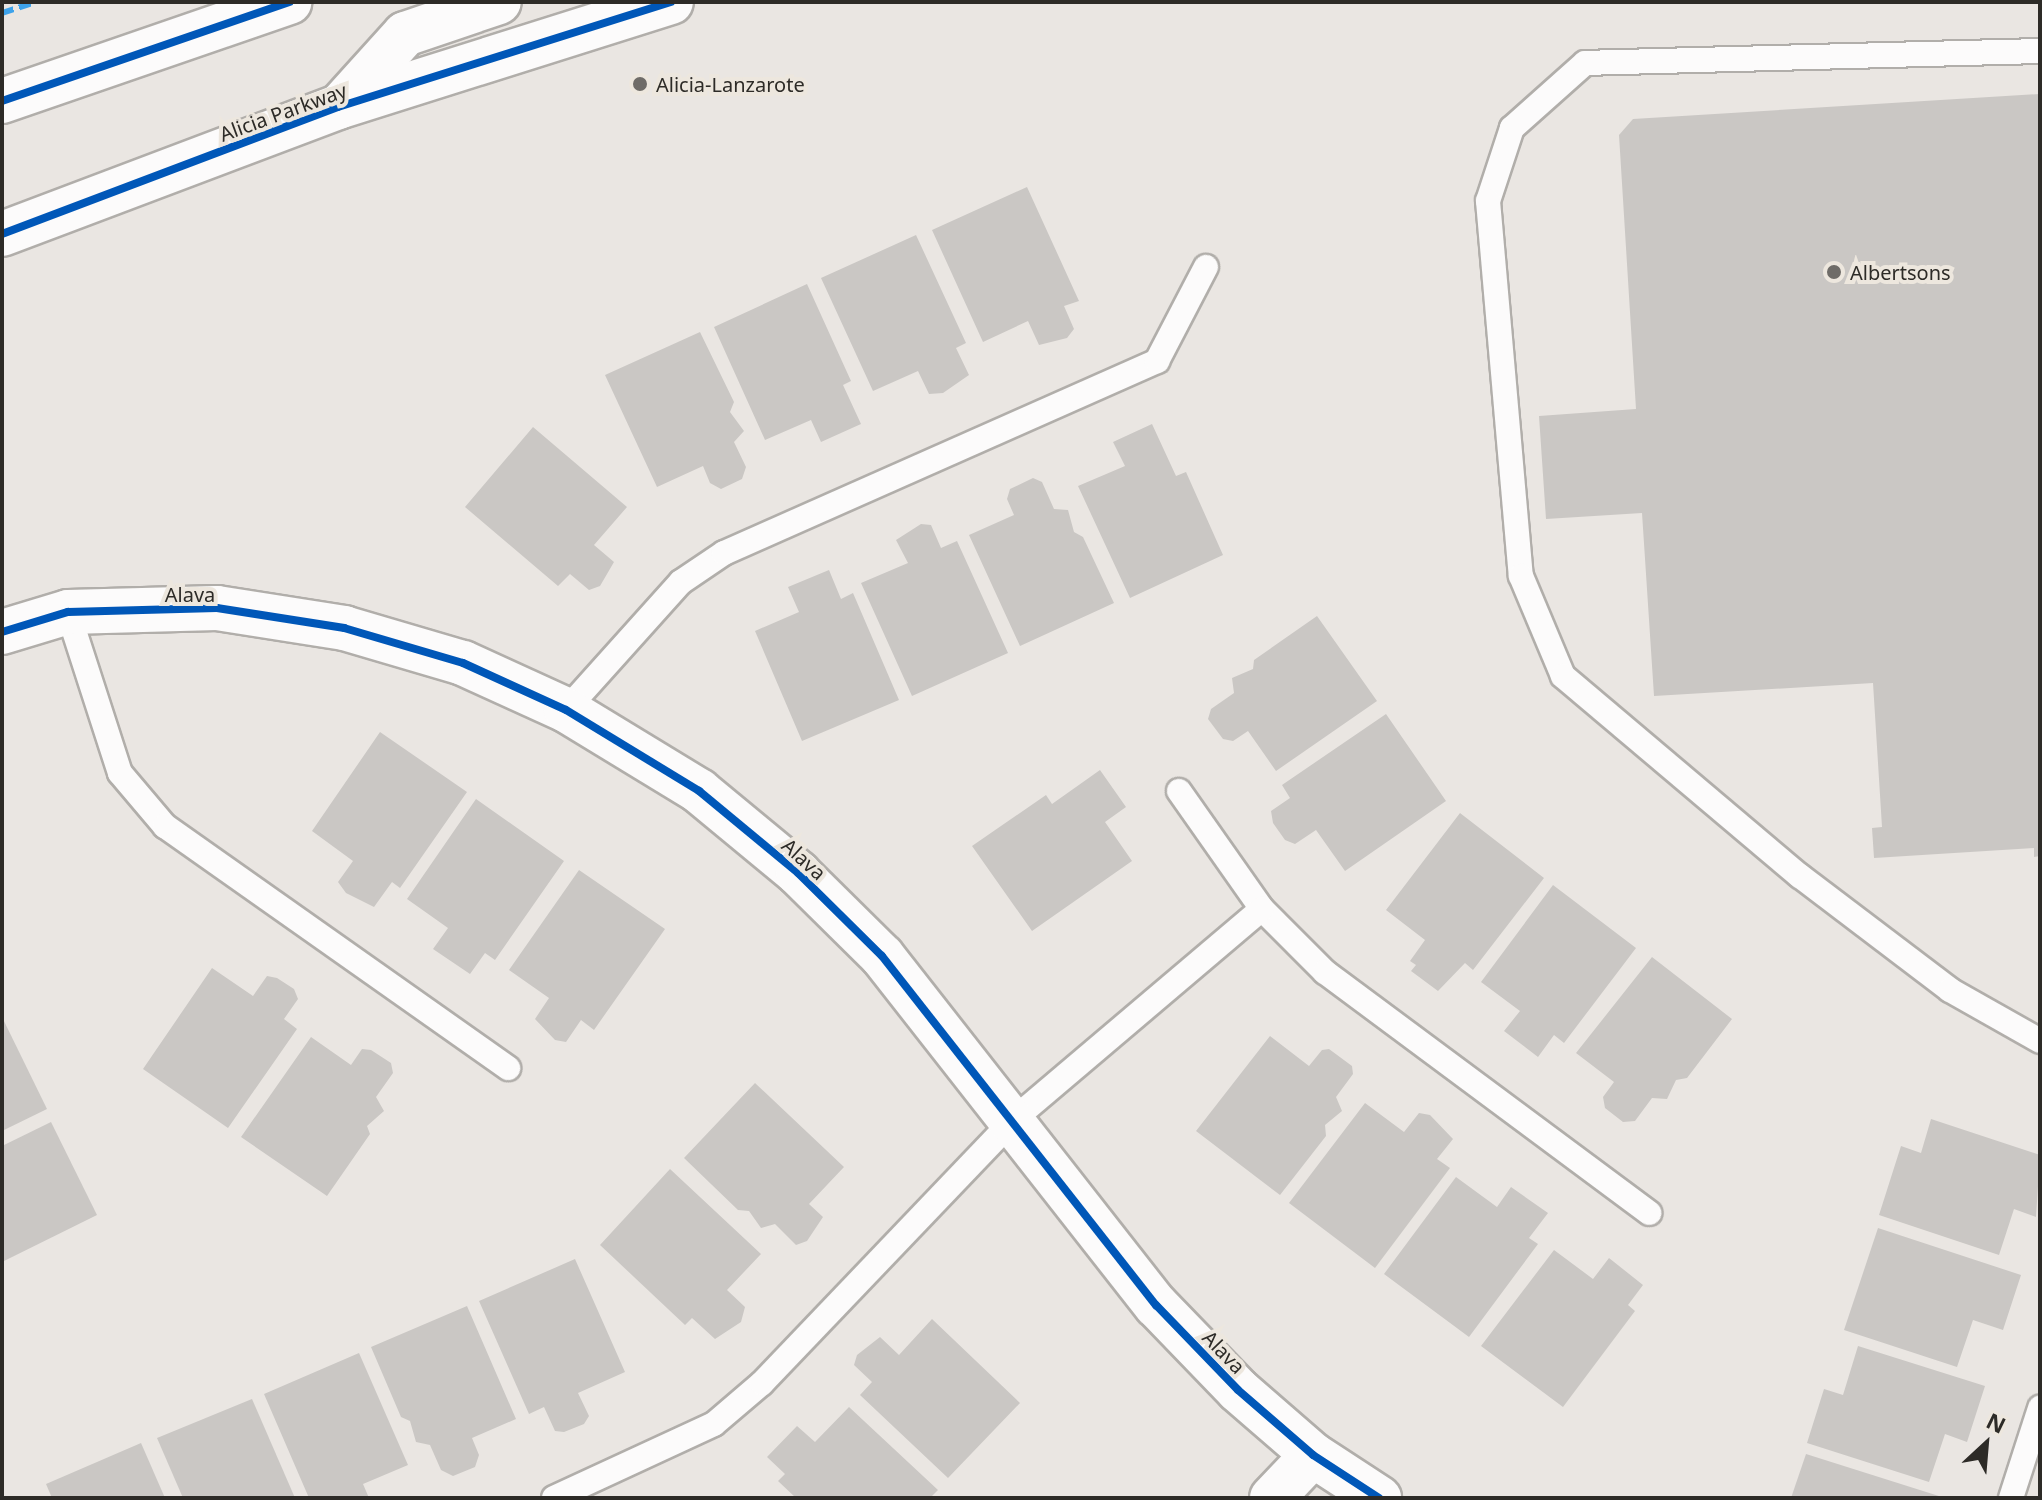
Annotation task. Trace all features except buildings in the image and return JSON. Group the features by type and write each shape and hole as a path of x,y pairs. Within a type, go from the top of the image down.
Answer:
{"street":[{"path":"2,101 289,2"},
{"path":"338,107 405,34 499,2"},
{"name":"Alicia Parkway","path":"2,234 338,107 671,2"},
{"name":"Alava","path":"2,632 68,612 217,608 344,628 463,663 566,710 699,791 798,873 882,956 1156,1305 1238,1390 1313,1455 1379,1498"},
{"path":"1272,1498 1313,1455"}],"lane":[{"path":"2040,51 1585,63 1512,128 1488,201 1521,576 1563,676 1800,876 1950,990 2040,1041"},
{"path":"566,710 681,582 724,553 1157,361 1206,267"},
{"path":"68,612 120,773 165,826 508,1068"},
{"path":"1179,791 1262,909 1325,972 1649,1213"},
{"path":"554,1498 714,1424 762,1383 1013,1120 1262,909"},
{"path":"2011,1498 2040,1408"}],"marked path":[{"path":"2,13 35,2"}],"cycle path":[{"path":"2,101 289,2"},
{"path":"2,234 338,107 671,2"},
{"path":"2,632 68,612 217,608 344,628 463,663 566,710 699,791 798,873 882,956 1156,1305 1238,1390 1313,1455 1379,1498"}],"place":[{"name":"Alicia-Lanzarote","path":"640,84"},
{"name":"Albertsons","path":"1834,272"}]}
